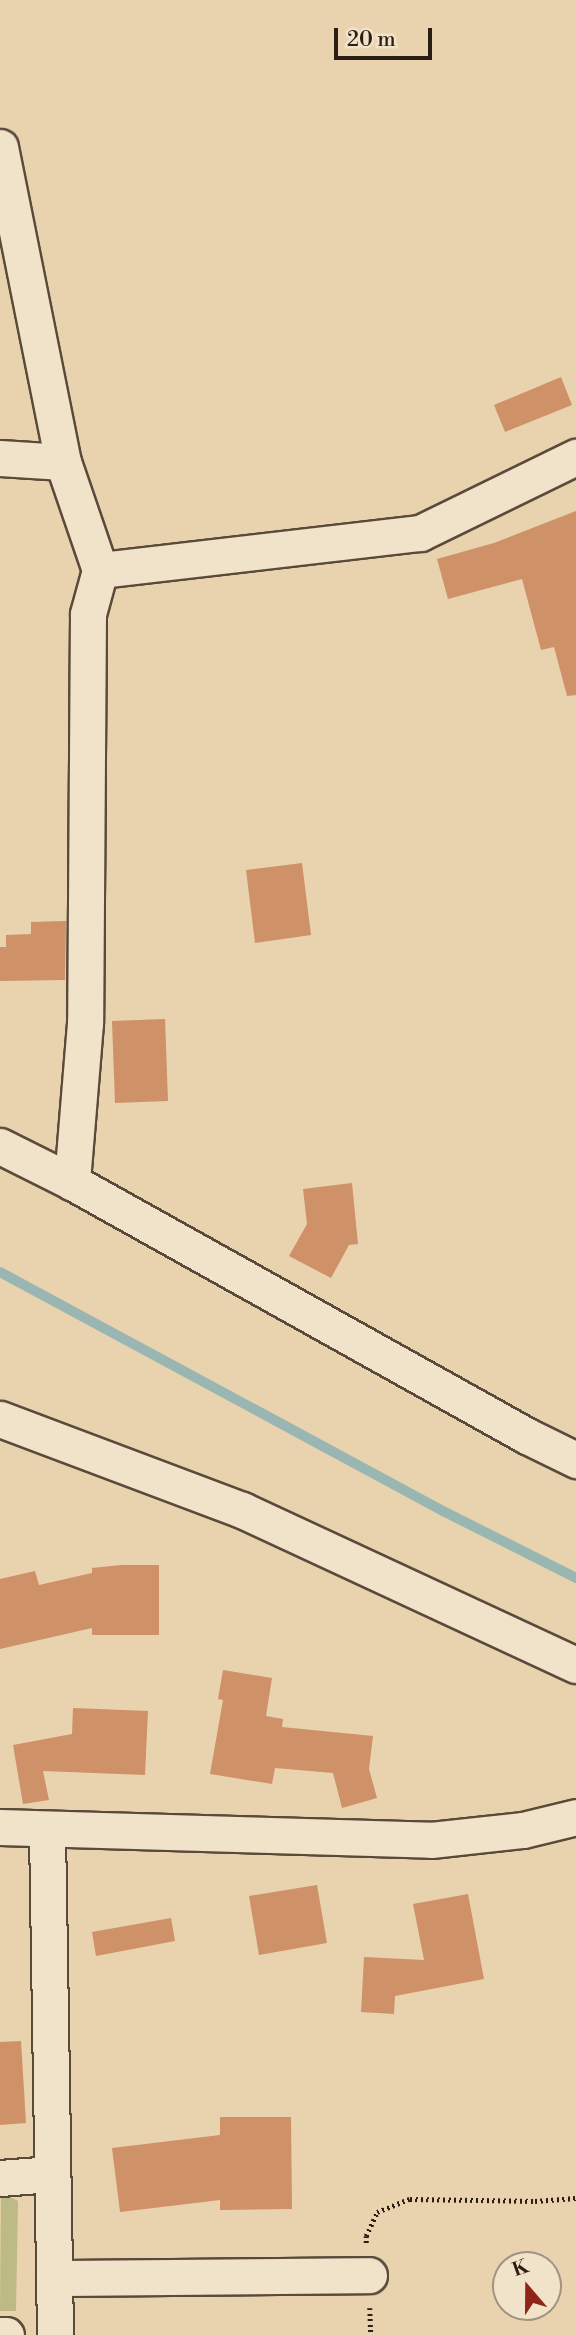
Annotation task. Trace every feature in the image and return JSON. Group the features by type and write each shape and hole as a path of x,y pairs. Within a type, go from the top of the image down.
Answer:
{"street":[{"path":"0,147 63,462 100,570 88,614 85,1023 72,1182"},
{"path":"100,570 421,533 576,457"},
{"path":"0,458 63,462"},
{"path":"0,1146 72,1182 515,1429 576,1460"},
{"path":"0,1419 242,1510 576,1665"},
{"path":"0,1827 430,1840 523,1830 570,1812"},
{"path":"47,1830 55,2335"},
{"path":"0,2178 51,2174"},
{"path":"54,2278 369,2275"},
{"path":"0,2335 6,2335"}],"path":[{"path":"371,2335 366,2236 377,2212 410,2199 534,2201 576,2197"}],"shaded area":[{"path":"1,2192 18,2201 16,2311 0,2311"}],"building":[{"path":"561,377 572,405 505,432 494,405"},
{"path":"576,511 576,695 567,696 554,647 541,650 522,579 448,599 437,559 494,543"},
{"path":"302,863 311,935 255,943 246,870"},
{"path":"66,921 65,980 0,981 0,947 6,947 6,935 31,934 31,922"},
{"path":"165,1019 168,1101 115,1103 112,1021"},
{"path":"352,1183 358,1244 349,1245 331,1278 289,1256 307,1224 303,1189"},
{"path":"159,1565 159,1635 92,1635 92,1628 0,1649 0,1579 35,1571 39,1585 92,1573 92,1568"},
{"path":"223,1670 272,1678 266,1716 283,1719 282,1727 373,1736 369,1769 377,1798 342,1808 333,1773 275,1768 272,1784 210,1774 223,1700 218,1699"},
{"path":"73,1708 148,1711 145,1775 43,1771 49,1800 23,1804 13,1745 72,1734"},
{"path":"317,1885 327,1943 259,1955 249,1896"},
{"path":"468,1894 484,1979 395,1996 394,2014 361,2012 364,1957 424,1960 413,1904"},
{"path":"171,1918 175,1941 96,1956 92,1932"},
{"path":"21,2041 26,2123 0,2125 0,2042"},
{"path":"220,2117 291,2117 292,2209 220,2210 220,2200 120,2212 112,2148 220,2135"}],"waterway":[{"path":"0,1272 443,1511 576,1578"}]}
